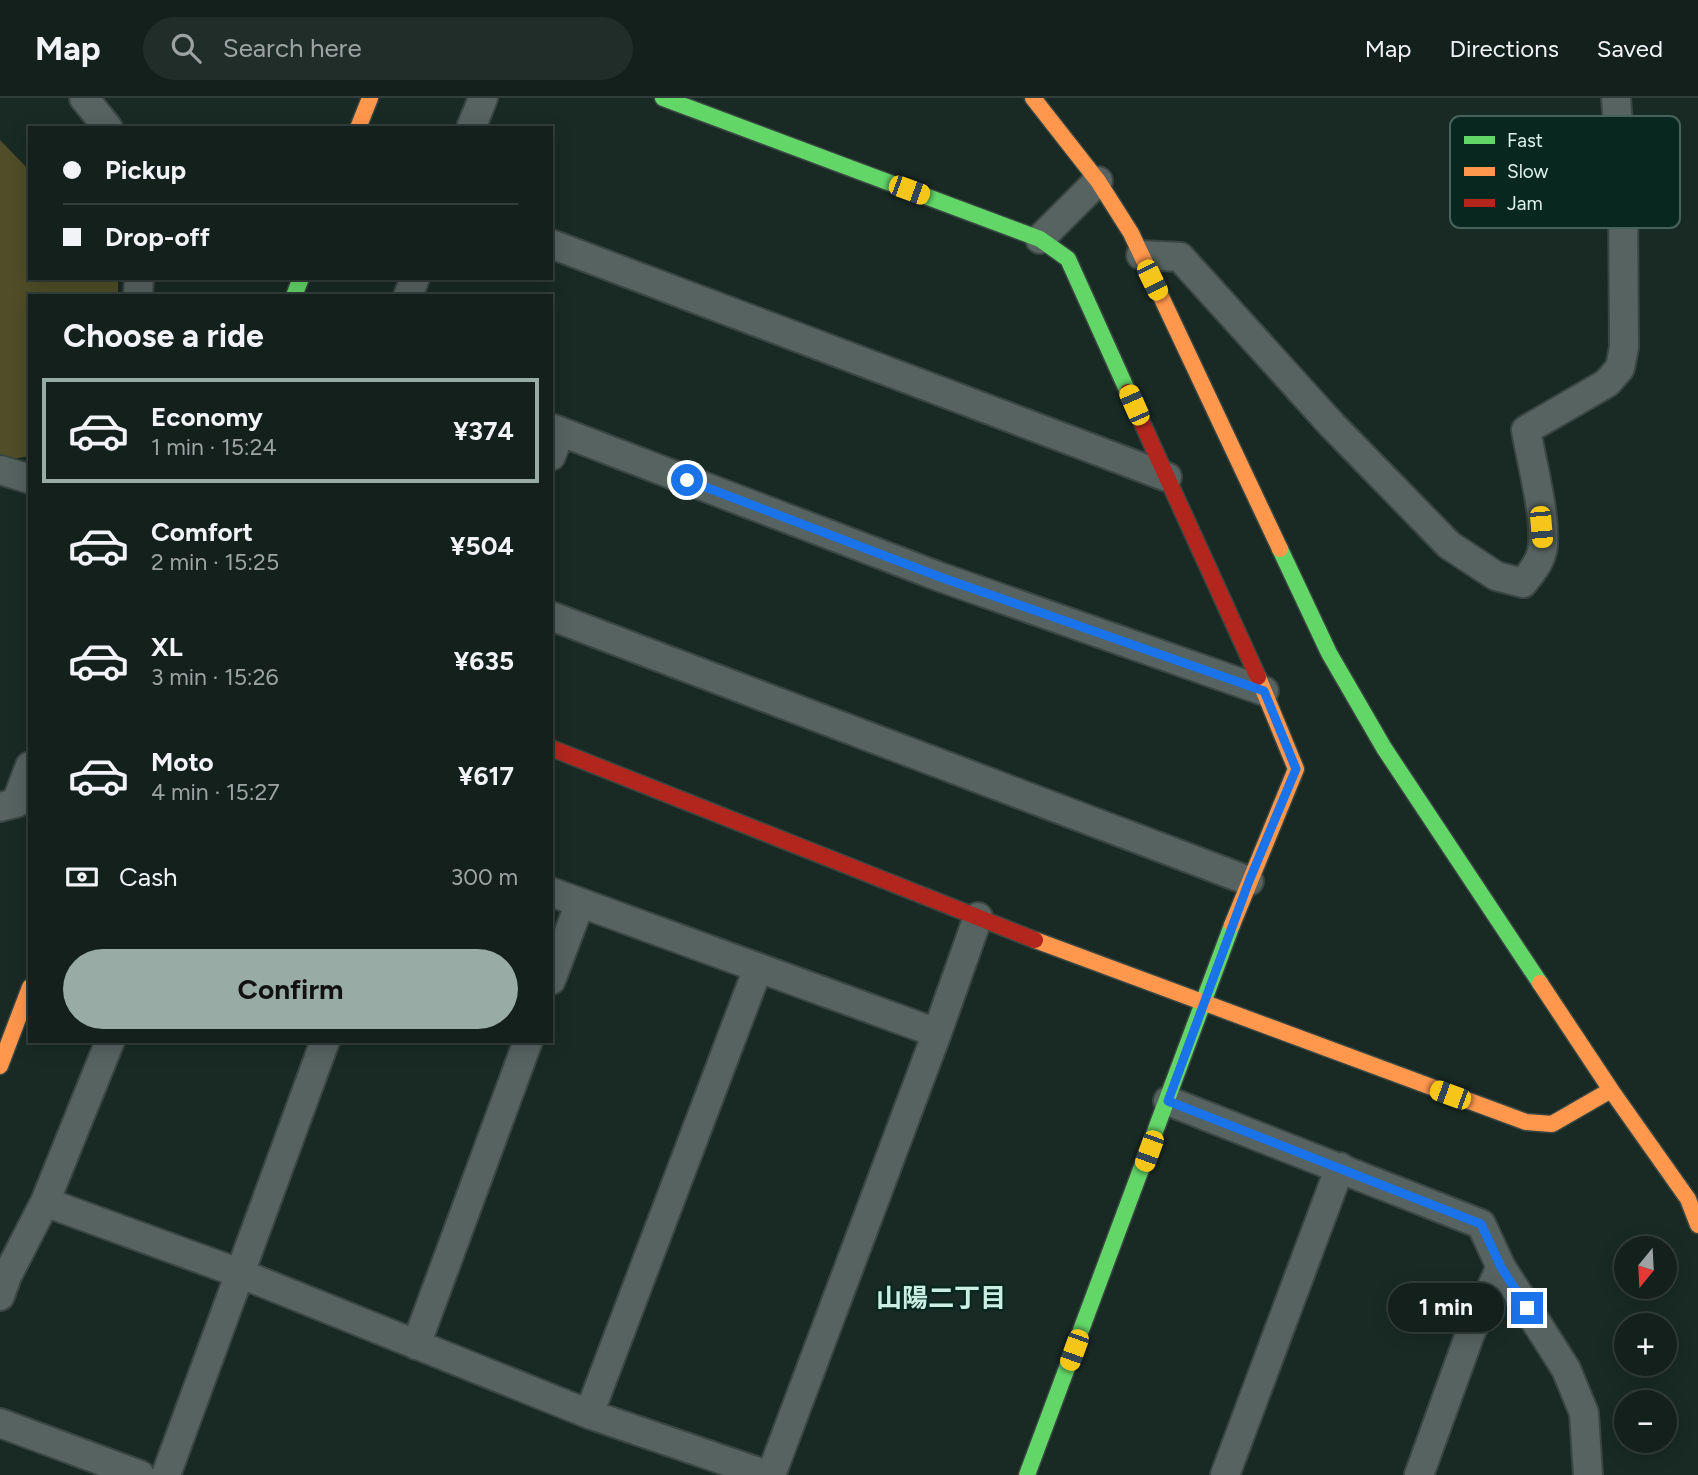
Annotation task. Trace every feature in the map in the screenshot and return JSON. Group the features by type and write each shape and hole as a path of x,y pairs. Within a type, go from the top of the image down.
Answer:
{"street":[{"path":"84,98 106,126"},
{"path":"359,126 370,98"},
{"path":"472,126 483,98"},
{"path":"663,98 1040,239 1068,259 1264,691 1296,769 1249,881 1027,1475"},
{"path":"1033,98 1098,181 1131,233 1329,653 1384,748 1611,1090 1688,1199 1698,1225"},
{"path":"1615,98 1617,116"},
{"path":"1040,239 1098,181"},
{"path":"1141,255 1180,257 1332,425 1449,545 1496,576 1523,583 1536,568 1543,546 1526,430 1607,383 1620,368 1624,347 1623,228"},
{"path":"553,245 1167,478"},
{"path":"554,439 1264,691"},
{"path":"0,470 28,479"},
{"path":"553,617 1249,881"},
{"path":"553,749 730,821 1204,1004 1526,1122 1552,1124 1611,1090"},
{"path":"0,807 16,803 28,771"},
{"path":"553,893 937,1033"},
{"path":"553,975 580,903"},
{"path":"45,1202 239,1273 589,1414 769,1475 937,1033 978,916"},
{"path":"589,1414 758,968"},
{"path":"0,1066 17,998"},
{"path":"0,1296 7,1276 45,1202 109,1043"},
{"path":"166,1475 324,1043"},
{"path":"416,1345 527,1043"},
{"path":"1168,1101 1481,1224 1501,1267 1566,1369 1584,1413 1588,1475"},
{"path":"1224,1475 1340,1167"},
{"path":"1419,1475 1471,1334 1501,1267"},
{"path":"0,1423 140,1475"}],"shaded area":[{"path":"0,140 28,169 28,280 118,280 118,294 28,294 28,456 7,460 0,458"}],"traffic: fast":[{"path":"663,98 1040,239 1068,259 1128,392"},
{"path":"295,294 300,280"},
{"path":"1280,549 1329,653 1384,748 1540,983"},
{"path":"1027,1475 1232,925"}],"traffic: slow":[{"path":"359,126 370,98"},
{"path":"1033,98 1098,181 1131,233 1280,549"},
{"path":"1232,925 1296,769 1258,677"},
{"path":"1035,940 1526,1122 1552,1124 1611,1090"},
{"path":"1540,983 1688,1199 1698,1225"},
{"path":"0,1066 28,992"}],"traffic: jam":[{"path":"1128,392 1258,677"},
{"path":"553,749 1035,940"}],"district":[{"name":"山陽二丁目","path":"941,1298"}],"route":[{"path":"687,480 940,577 1264,691 1296,769 1249,881 1168,1101 1481,1224 1501,1267 1527,1308"}]}
